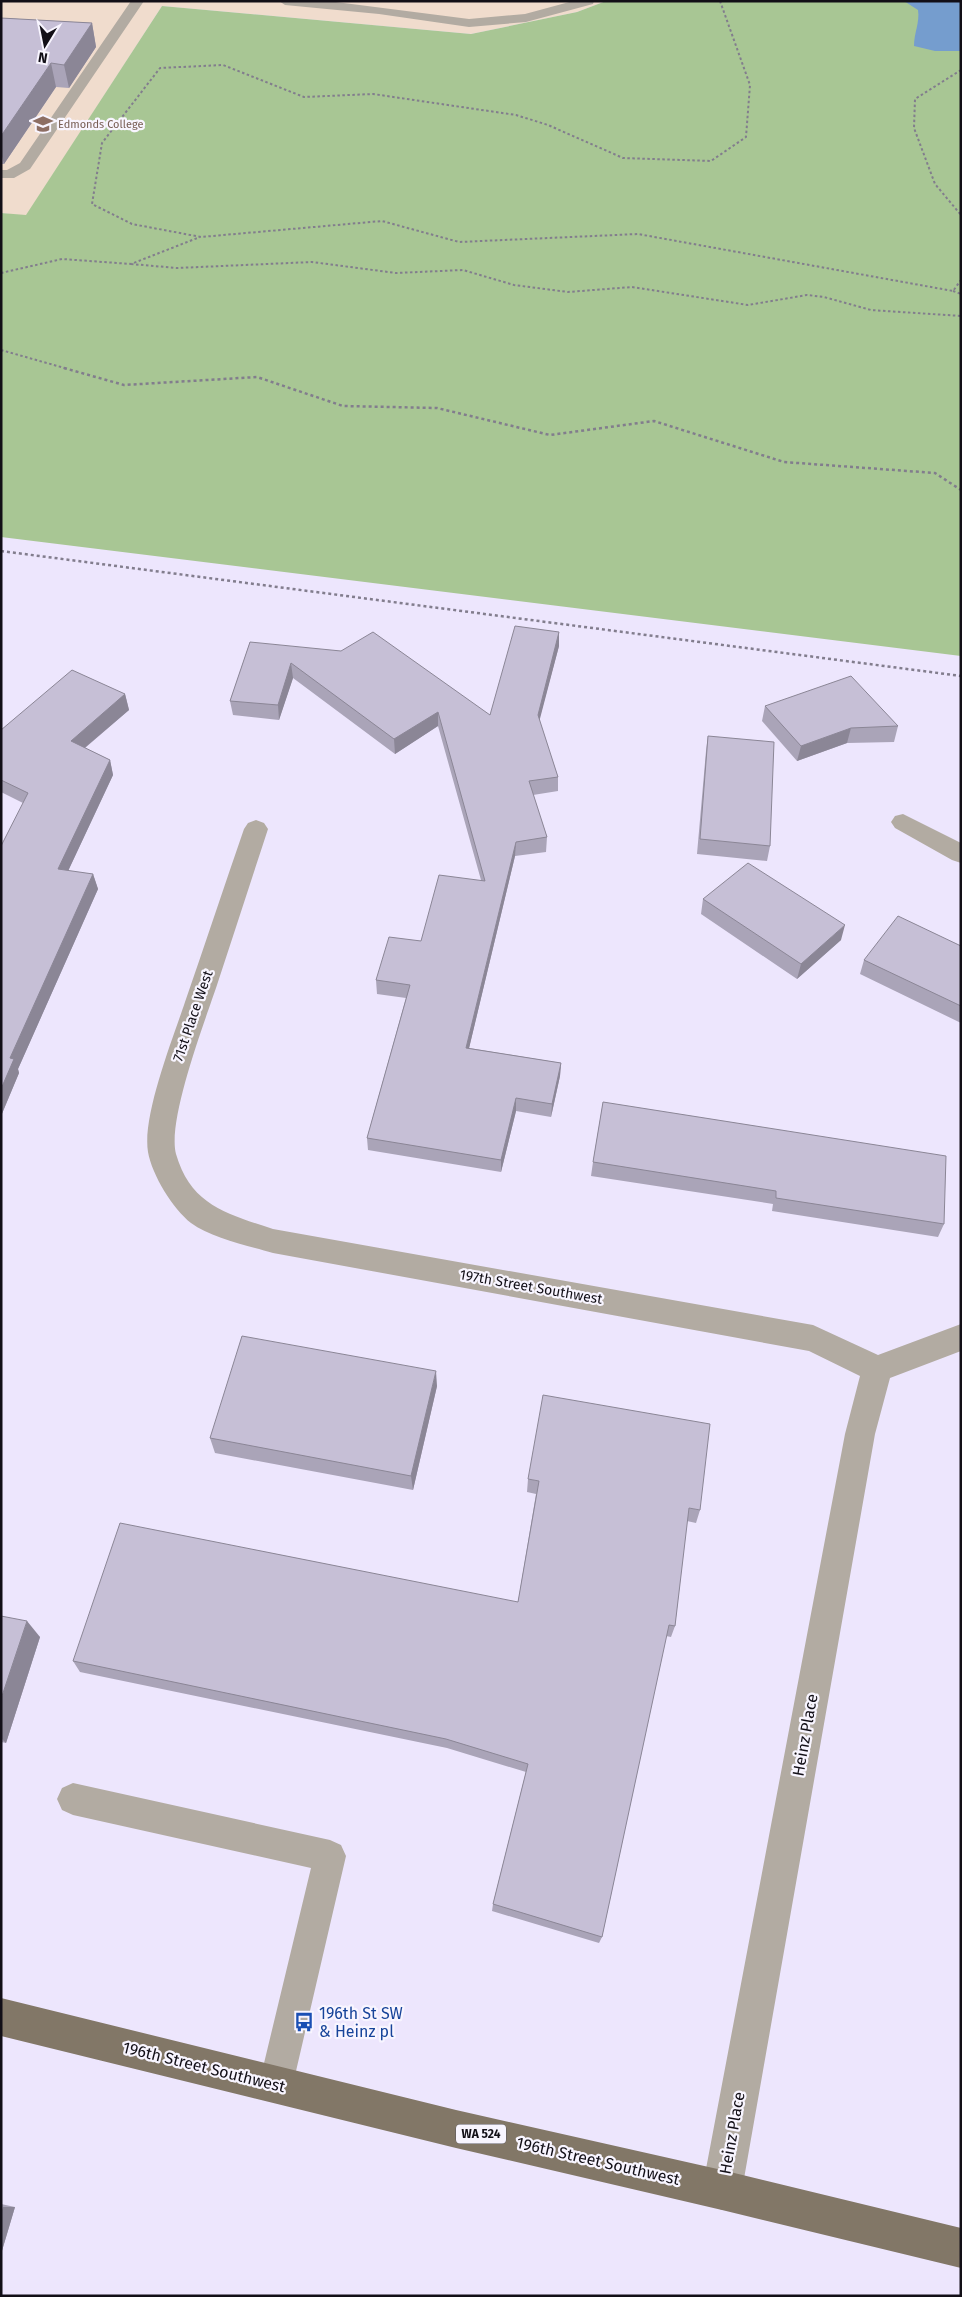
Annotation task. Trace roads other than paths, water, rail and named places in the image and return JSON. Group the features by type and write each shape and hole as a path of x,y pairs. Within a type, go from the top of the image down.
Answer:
{"main road":[{"name":"196th Street Southwest","path":"1,2018 456,2129 722,2190 961,2248"}],"street":[{"path":"903,822 961,854"},
{"name":"71st Place West","path":"188,1201 172,1178 162,1152 163,1124 175,1070 256,829"},
{"name":"197th Street Southwest","path":"188,1201 202,1215 226,1226 273,1241 813,1338 877,1369"},
{"path":"877,1369 961,1337"},
{"name":"Heinz Place","path":"722,2190 860,1434 877,1369"}],"lane":[{"path":"1,174 9,175 25,166 138,1"},
{"path":"285,1 379,10 469,23 526,18 588,1"},
{"path":"73,1800 330,1856 276,2084"}],"water":[{"path":"904,1 961,1 961,51 935,51 914,46 918,10"}],"place":[{"name":"Edmonds College","path":"43,124"},
{"name":"196th St SW & Heinz pl","path":"304,2022"}]}
